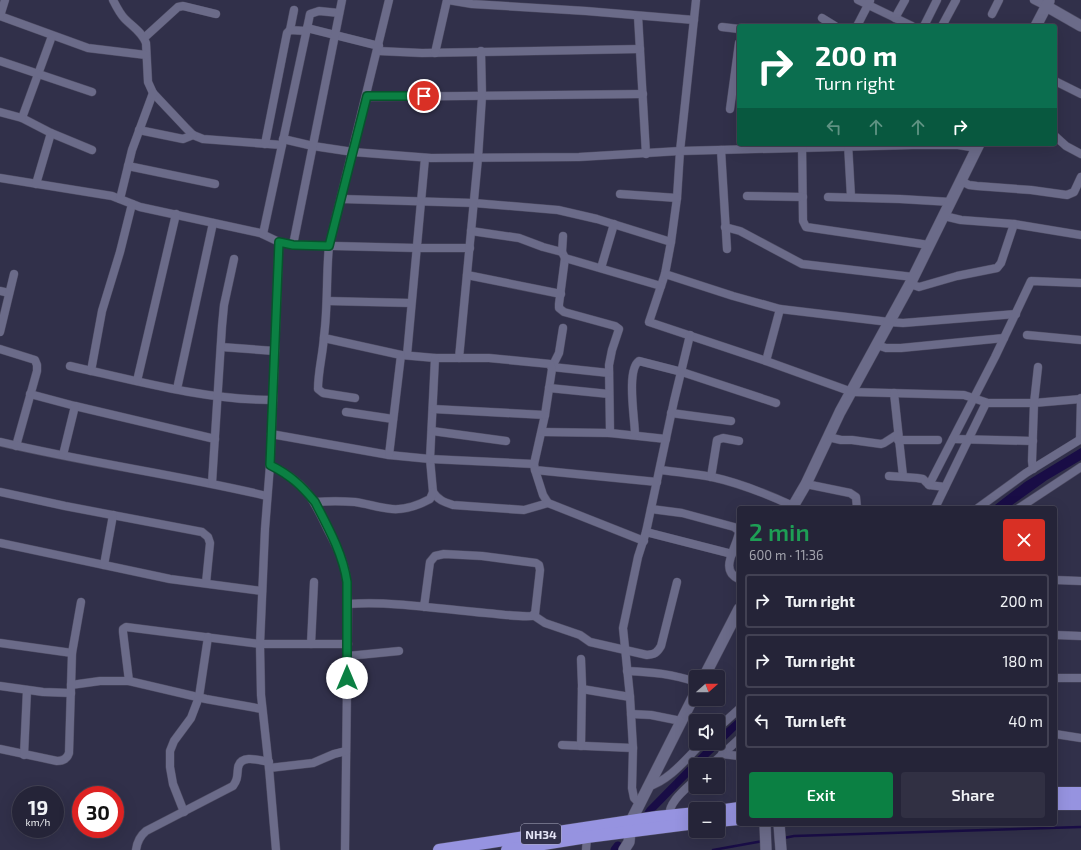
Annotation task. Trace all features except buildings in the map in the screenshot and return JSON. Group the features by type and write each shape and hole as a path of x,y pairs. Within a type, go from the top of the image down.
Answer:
{"highway":[{"path":"1057,793 1081,793"},
{"path":"1057,804 1081,804"},
{"path":"725,809 737,808"},
{"name":"NH34","path":"438,850 631,826 689,814"},
{"path":"725,820 737,819"},
{"name":"NH34","path":"662,820 689,822"},
{"name":"NH34","path":"507,850 587,837 631,826"}],"street":[{"path":"5,0 0,16 88,48 146,55"},
{"path":"113,0 124,18 140,32 144,38 146,43 148,82 153,93 193,135 203,139 265,144 283,142 353,152 425,158 579,157 802,146 848,146 851,197"},
{"path":"293,245 342,0"},
{"path":"355,398 323,393 318,389 327,301 326,276 329,246 342,199 390,0"},
{"path":"435,52 447,0 472,4 532,4 638,16 694,20"},
{"path":"696,0 680,151 677,198 671,242 665,274 649,322 766,361 852,392 964,394 986,403 1034,403 1081,398 1080,440 1033,469 981,506"},
{"path":"858,0 869,2 908,24"},
{"path":"896,18 905,0"},
{"path":"925,24 937,0"},
{"path":"943,24 956,0"},
{"path":"992,14 999,0"},
{"path":"1034,0 1048,3 1081,26"},
{"path":"858,24 869,2"},
{"path":"1037,24 1048,3"},
{"path":"144,38 178,7 183,6 216,14"},
{"path":"265,144 286,36 290,30 294,10"},
{"path":"263,234 310,14 319,11 339,13"},
{"path":"638,16 646,154"},
{"path":"822,18 832,24"},
{"path":"722,27 737,29"},
{"path":"290,30 306,30 334,35 378,48 435,52 640,49"},
{"path":"22,118 52,36"},
{"path":"459,358 478,158 482,96 481,52"},
{"path":"0,62 92,92"},
{"path":"730,109 736,87 737,72"},
{"path":"1057,82 1081,94"},
{"path":"120,199 132,150 153,93"},
{"path":"367,96 643,94"},
{"path":"0,112 22,118 51,133 92,150"},
{"path":"139,130 183,139 193,135"},
{"path":"36,184 51,133"},
{"path":"1057,138 1066,146 1081,154"},
{"path":"802,146 804,223 806,227 929,245"},
{"path":"794,506 806,484 828,437 911,281 978,146"},
{"path":"721,150 727,249"},
{"path":"389,455 393,420 412,303 425,158"},
{"path":"128,166 215,184"},
{"path":"961,181 969,185 1031,190 1067,195 1074,192 1081,177"},
{"path":"0,178 120,199 132,204 263,234 279,242 293,245 470,248"},
{"path":"620,194 677,198"},
{"path":"747,196 803,197"},
{"path":"828,197 951,202"},
{"path":"342,199 474,203 558,210 581,214 671,242"},
{"path":"91,371 102,312 120,252 132,204"},
{"path":"137,381 176,214"},
{"path":"944,216 962,220 1014,224 1081,236"},
{"path":"177,389 213,223"},
{"path":"601,268 614,224"},
{"path":"725,227 740,231 802,264 911,281 919,287 957,276 994,270 1001,263 1014,224"},
{"path":"472,231 519,238 601,268 661,286"},
{"path":"563,236 561,294 559,306 562,310 615,326 618,328 619,332 611,356 609,373 610,433"},
{"path":"276,850 269,765 262,709 260,644 267,496 270,465 279,242"},
{"path":"212,483 224,305 234,259"},
{"path":"0,332 14,274"},
{"path":"665,274 733,296 780,309 889,322 903,323 1016,314"},
{"path":"467,275 561,294"},
{"path":"931,485 1031,281 1081,283"},
{"path":"0,291 9,293"},
{"path":"327,301 412,303"},
{"path":"766,361 780,309"},
{"path":"563,328 559,353 552,367 535,467 543,495 548,503 644,541"},
{"path":"639,803 634,798 632,788 633,748 630,697 623,628 632,583 644,541 671,413 690,335"},
{"path":"1027,335 1081,340"},
{"path":"324,338 404,355 435,358 489,358 505,361 545,363 550,364 552,367 609,373"},
{"path":"877,345 886,348 901,348 1004,338"},
{"path":"221,347 274,351"},
{"path":"0,349 35,360 36,362 37,371 16,446"},
{"path":"315,502 356,502 398,509 422,503 430,499 433,492 430,459 435,358"},
{"path":"635,435 631,390 636,363 641,361 682,372 776,403"},
{"path":"70,366 137,381 218,396 253,400 273,400"},
{"path":"1033,469 1034,403 1038,367"},
{"path":"549,388 609,394"},
{"path":"894,393 903,476"},
{"path":"30,394 215,439"},
{"path":"936,506 986,403"},
{"path":"63,455 75,406"},
{"path":"433,409 545,415"},
{"path":"346,412 393,420"},
{"path":"671,413 731,421"},
{"path":"432,431 506,441"},
{"path":"542,432 610,433 666,439"},
{"path":"271,434 389,455 535,467 657,482"},
{"path":"828,437 841,440 881,444 898,437 938,440"},
{"path":"711,477 717,440 723,438 739,441"},
{"path":"953,439 1033,441"},
{"path":"0,442 212,483 267,496"},
{"path":"270,465 294,479 304,488 315,502 345,568 348,604 345,850"},
{"path":"1023,506 1081,467"},
{"path":"660,470 711,477 759,491 791,506"},
{"path":"889,476 920,478 931,485 944,487"},
{"path":"806,484 850,493 856,498 857,506"},
{"path":"0,492 202,532 208,537 210,543 206,583"},
{"path":"433,492 440,500 452,505 524,510 548,503"},
{"path":"651,509 682,512 734,527 737,530"},
{"path":"104,565 113,515"},
{"path":"646,532 732,554"},
{"path":"737,540 732,554 729,571 737,578"},
{"path":"0,543 170,579 262,591"},
{"path":"424,607 430,562 432,558 439,554 482,556 538,564 540,570 535,614 533,615"},
{"path":"1057,580 1081,580"},
{"path":"311,644 314,582"},
{"path":"348,604 383,603 523,616 533,615 545,624 580,635 590,642 647,655 658,652 661,646 677,582"},
{"path":"0,749 56,761 62,761 67,758 69,753 72,654 81,602"},
{"path":"708,670 737,613"},
{"path":"129,682 123,632 123,629 126,627 260,644 348,644"},
{"path":"1057,635 1081,636"},
{"path":"184,812 173,784 170,767 170,751 174,741 191,718 199,697 208,637"},
{"path":"0,643 72,654"},
{"path":"348,656 399,651"},
{"path":"581,659 581,746"},
{"path":"627,671 660,672 689,679"},
{"path":"1057,678 1081,678"},
{"path":"0,686 60,694 71,689 100,682 129,682 262,709"},
{"path":"24,755 27,690"},
{"path":"582,690 630,697"},
{"path":"624,850 629,842 631,826 639,803 689,706"},
{"path":"725,722 737,711"},
{"path":"631,714 651,715 681,721"},
{"path":"1057,734 1081,738"},
{"path":"718,758 737,741"},
{"path":"562,745 633,748"},
{"path":"647,787 657,784 695,750"},
{"path":"136,850 138,842 146,831 233,786 237,781 238,766 241,761 253,759 269,765 313,763 334,754 346,751"},
{"path":"722,754 737,756"},
{"path":"662,820 676,799 689,786"},
{"path":"779,827 782,847"},
{"path":"765,828 766,850"},
{"path":"586,850 587,837"}],"shaded area":[{"path":"1081,448 1081,460 1047,480 1011,506 994,506 1025,482"},
{"path":"737,719 737,729 725,741 725,730"},
{"path":"704,750 715,750 707,758 696,758"},
{"path":"689,765 689,776 652,814 643,814 647,808"}],"waterway":[{"path":"784,838 794,836 1081,827"},
{"path":"713,850 763,841"},
{"path":"615,850 618,846"}],"route":[{"path":"347,678 348,604 345,568 315,502 304,488 294,479 270,465 279,242 293,245 329,246 367,96 424,96"}]}
